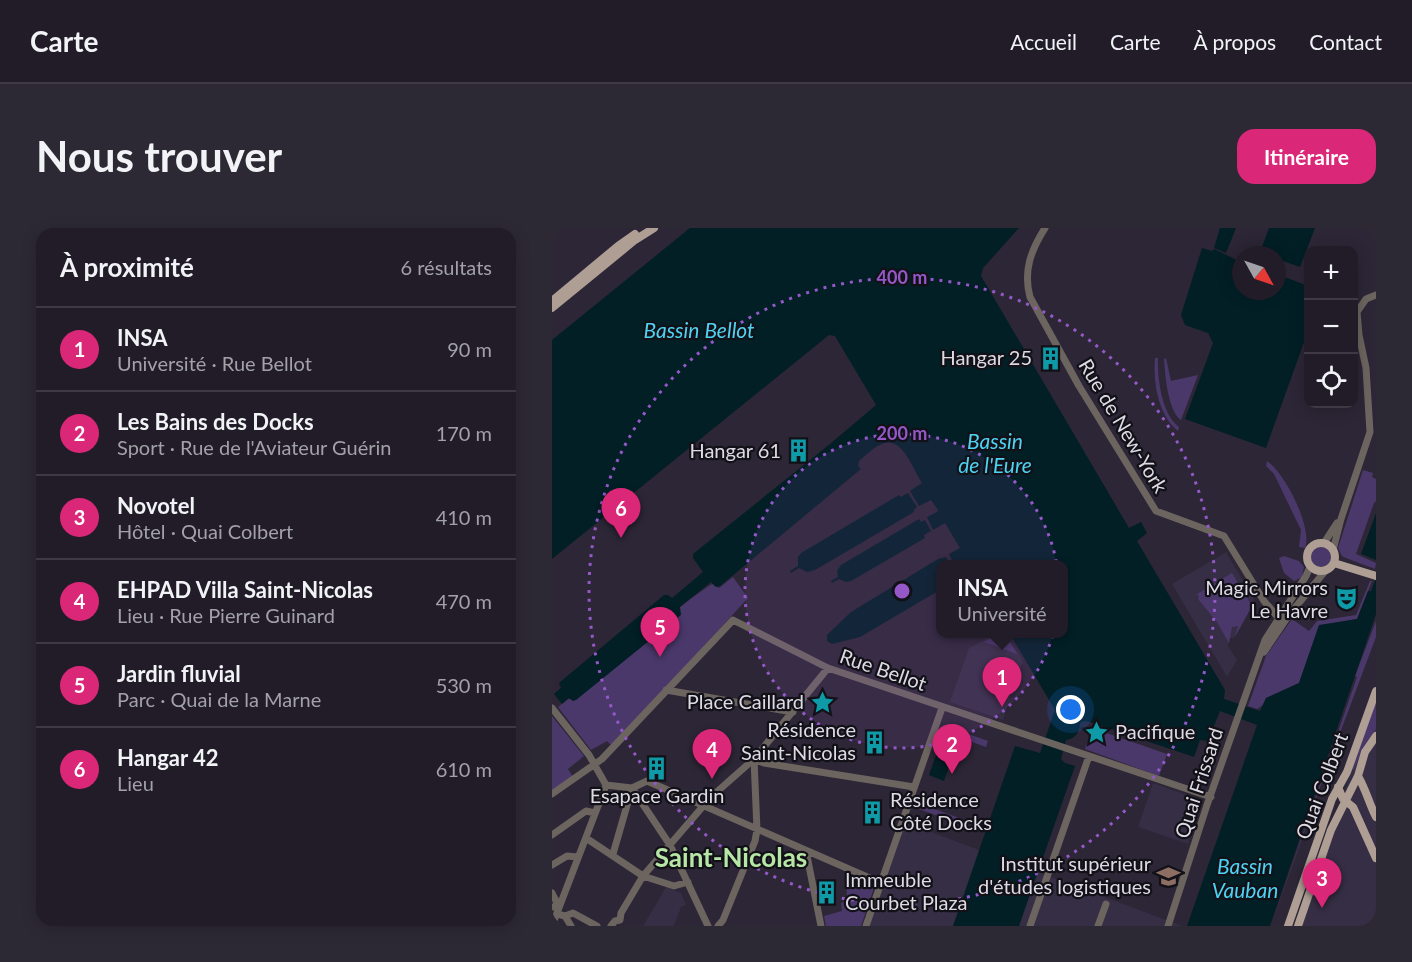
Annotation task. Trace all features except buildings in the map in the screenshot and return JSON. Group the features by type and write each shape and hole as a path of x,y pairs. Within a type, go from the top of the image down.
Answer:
{"main road":[{"path":"552,301 633,235 653,228"},
{"path":"552,308 653,228"},
{"path":"1324,543 1333,550 1334,563 1326,570 1318,571 1310,567 1306,558 1308,550 1315,544 1324,543"},
{"path":"1334,563 1375,576"},
{"name":"Quai Colbert","path":"1288,926 1332,799 1340,785 1376,692"},
{"name":"Quai Colbert","path":"1298,926 1325,846 1358,776 1365,752 1376,736"},
{"path":"1358,776 1366,789 1367,801"},
{"path":"1376,817 1367,801 1352,789 1340,785 1341,795 1356,813 1376,858"},
{"path":"1339,817 1356,813"}],"street":[{"name":"Rue de New-York","path":"1045,228 1031,254 1027,286 1030,297 1079,386 1156,512 1224,536 1264,601 1282,619"},
{"path":"1333,550 1370,432 1366,368 1356,312 1366,299 1376,296"},
{"path":"1324,543 1341,519"},
{"path":"1282,619 1310,567"},
{"path":"1282,619 1326,570"},
{"name":"Quai Frissard","path":"1168,926 1260,658 1282,619"},
{"name":"Rue Bellot","path":"666,690 733,620 828,668 1211,797"},
{"path":"612,926 615,921 622,923 621,912 643,876 704,806 754,759 828,668"},
{"path":"552,794 602,759 666,690 793,712"},
{"path":"552,708 589,755 606,784"},
{"path":"866,926 942,708"},
{"path":"1030,926 1089,756"},
{"path":"754,759 764,763 914,787"},
{"path":"718,926 723,920 755,841 757,830 754,759"},
{"path":"606,784 632,788 647,781 881,883"},
{"path":"552,926 586,838 593,812 606,784"},
{"path":"632,788 670,845 708,926"},
{"path":"613,855 632,788"},
{"path":"552,835 586,811 593,812"},
{"path":"586,838 643,876 674,886 688,882"},
{"path":"807,851 821,926"},
{"path":"552,865 567,856 578,857"},
{"path":"552,893 558,911 571,926"},
{"path":"1098,926 1106,904"},
{"path":"558,911 573,913 597,926"}],"shaded area":[{"path":"1155,358 1158,358 1158,376 1162,396 1168,414 1179,427 1178,431 1166,416 1158,398"},
{"path":"1166,358 1171,381 1198,375 1181,420 1173,409 1168,392 1164,359"},
{"path":"1267,461 1282,477 1296,502 1305,528 1305,548 1299,547 1301,530 1274,474 1266,466"},
{"path":"1363,470 1373,473 1372,477 1376,479 1376,501 1356,554 1376,563 1375,569 1342,556 1338,548"},
{"path":"1321,547 1328,550 1331,557 1328,564 1321,567 1314,564 1311,557 1314,550"},
{"path":"1226,552 1255,601 1234,638 1230,638 1228,646 1237,660 1227,677 1172,584"},
{"path":"1284,556 1299,561 1304,567 1302,577 1294,581 1284,573 1279,558"},
{"path":"1232,573 1252,606 1235,637 1238,626 1232,627 1229,643 1217,622 1198,599 1197,594"},
{"path":"733,577 748,598 612,746 607,741 591,750 558,707 568,699 575,700 680,614 680,607 692,598 712,584 719,588"},
{"path":"1370,581 1372,581 1357,619 1319,626 1299,683 1266,698 1263,705 1257,709 1248,706 1266,656 1292,619 1309,631 1317,621 1356,615"},
{"path":"1376,621 1376,637 1271,926 1357,677 1355,676"},
{"path":"988,638 1009,638 1023,661 1003,720 950,702 969,648"},
{"path":"992,638 1007,638 1017,654 984,642"},
{"path":"1376,697 1376,729 1363,747 1354,770 1350,768"},
{"path":"1376,703 1376,926 1302,926 1351,771"},
{"path":"552,716 584,756 568,769 573,777 552,791"},
{"path":"943,725 988,741 986,747 941,731"},
{"path":"1092,728 1167,754 1159,776 1085,749"},
{"path":"1153,783 1200,800 1202,803 1188,844 1138,827"},
{"path":"918,803 962,819 960,824 916,808"},
{"path":"899,820 1182,926 863,926"},
{"path":"846,875 874,888 861,926 826,926 824,916 842,911 841,903 847,900"},
{"path":"666,887 681,893 686,905 681,907 674,926 643,926"}],"water":[{"path":"690,228 1019,228 983,268 981,276 1129,528 1141,522 1147,533 1137,541 1225,690 1224,699 1260,711 1266,698 1299,683 1319,625 1357,619 1376,578 1376,614 1270,926 1187,926 1257,725 1220,711 1208,741 1200,740 1194,757 1090,722 1080,723 1076,734 1066,740 1061,759 1075,766 1019,926 953,926 1015,746 1040,753 1055,710 1012,638 1068,638 1068,560 952,560 949,554 960,548 945,523 933,530 927,517 938,510 931,500 919,506 910,491 922,483 907,456 896,445 882,444 867,454 859,461 858,466 861,469 720,586 716,587 711,582 680,607 681,615 576,700 569,698 562,704 554,694 561,688 559,683 664,595 672,598 703,572 693,558 693,554 876,405 835,336 829,335 552,559 552,340"},
{"path":"1220,228 1236,228 1226,253 1214,248"},
{"path":"1269,228 1315,228 1308,246 1304,246 1304,257 1300,267 1286,262 1286,246 1262,246"},
{"path":"1202,248 1212,251 1214,249 1232,258 1232,300 1286,300 1286,277 1304,284 1304,342 1266,448 1185,419 1213,343 1208,333 1185,325 1181,315"},
{"path":"908,493 917,507 914,512 815,570 807,572 799,568 791,573 790,571 798,566 798,557 801,553 899,495 901,497"},
{"path":"1376,513 1376,560 1361,554"},
{"path":"919,519 921,522 925,520 931,531 924,535 925,538 851,581 846,582 839,579 832,583 831,581 838,577 837,571 841,565"},
{"path":"936,560 936,592 860,637 832,644 827,641 827,635 851,612"},
{"path":"942,738 957,744 944,781 929,775"}],"place":[{"name":"Hangar 25","path":"1050,358"},
{"name":"Hangar 61","path":"799,451"},
{"name":"Hangar 42","path":"621,538"},
{"name":"Magic Mirrors Le Havre","path":"1346,599"},
{"name":"Jardin fluvial","path":"660,657"},
{"name":"Place Caillard","path":"822,702"},
{"name":"INSA","path":"1002,707"},
{"name":"Pacifique","path":"1097,732"},
{"name":"Résidence Saint-Nicolas","path":"874,742"},
{"name":"Esapace Gardin","path":"657,768"},
{"name":"Les Bains des Docks","path":"952,774"},
{"name":"EHPAD Villa Saint-Nicolas","path":"712,779"},
{"name":"Résidence Côté Docks","path":"872,812"},
{"name":"Institut supérieur d'études logistiques","path":"1169,876"},
{"name":"Immeuble Courbet Plaza","path":"827,892"},
{"name":"Novotel","path":"1322,908"}],"district":[{"name":"Saint-Nicolas","path":"731,858"}],"water label":[{"name":"Bassin Bellot","path":"699,331"},
{"name":"Bassin de l'Eure","path":"995,454"},
{"name":"Bassin Vauban","path":"1245,879"}]}
